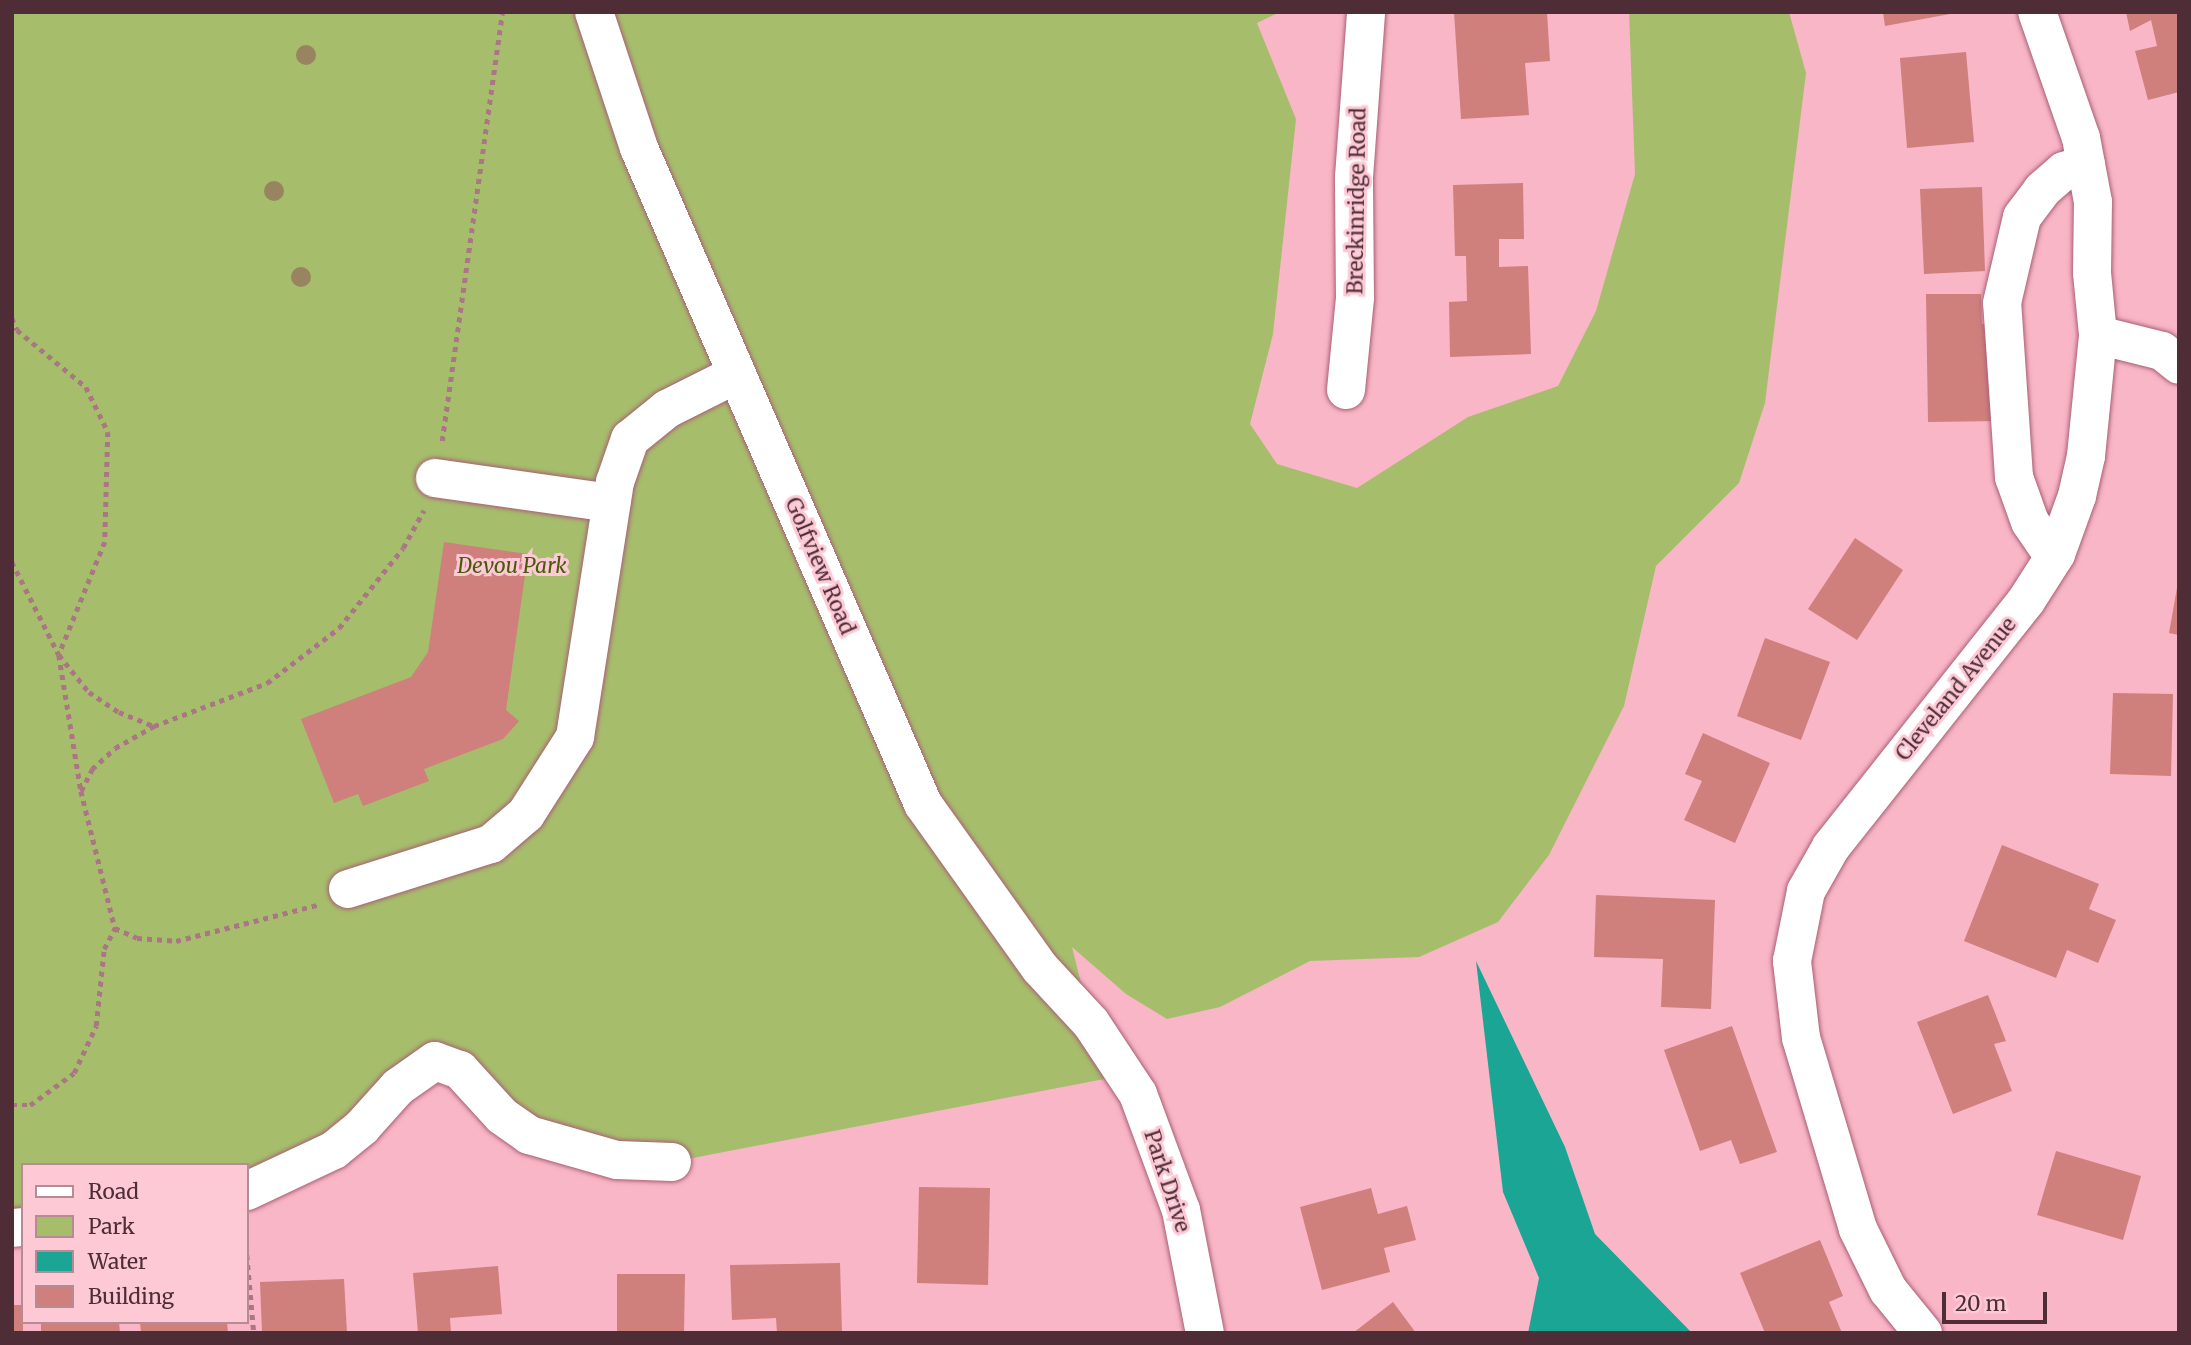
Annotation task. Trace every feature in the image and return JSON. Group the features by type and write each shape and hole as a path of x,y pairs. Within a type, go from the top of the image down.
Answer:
{"street":[{"name":"Golfview Road","path":"594,12 639,148 923,804 1040,968 1091,1023 1125,1074"},
{"name":"Breckinridge Road","path":"1346,390 1355,298 1354,177 1366,12"},
{"name":"Cleveland Avenue","path":"1923,1333 1874,1266 1842,1182 1799,1024 1792,984 1798,925 1807,891 1830,847 1981,662 2054,557 2067,529 2086,456 2098,335 2092,273 2093,202 2086,164 2037,12"},
{"path":"2054,557 2030,522 2014,477 2002,303 2022,217 2042,190 2064,171 2086,164"},
{"path":"2098,335 2161,351 2179,365"},
{"path":"348,889 491,844 526,814 575,737 611,503 630,439 667,409 737,374"},
{"path":"435,478 611,503"},
{"path":"248,1191 334,1150 362,1127 398,1087 435,1061 460,1070 502,1116 529,1135 617,1160 672,1162"},
{"name":"Park Drive","path":"1125,1074 1138,1094 1181,1210 1205,1333"}],"path":[{"path":"81,791 92,769 115,748 154,726 267,683 339,628 403,548 430,500 502,12"},
{"path":"12,318 17,330 86,387 108,432 104,542 59,655 81,791 115,928 104,949 96,1026 74,1073 30,1105 12,1105"},
{"path":"12,562 59,655 89,692 119,712 154,726"},
{"path":"115,928 137,938 176,941 332,901 348,889"},
{"path":"248,1266 254,1333"}],"green space":[{"name":"Devou Park","path":"12,12 1280,12 1257,23 1296,119 1273,334 1250,424 1277,464 1357,488 1468,417 1558,386 1596,311 1635,174 1629,12 1789,12 1806,73 1765,403 1739,483 1656,566 1624,706 1549,855 1498,922 1419,957 1310,961 1220,1007 1167,1019 1126,994 1072,947 1091,1023 1125,1075 672,1162 559,1147 435,1061 248,1190 248,1163 21,1163 21,1227 12,1228"}],"water":[{"path":"1476,961 1565,1147 1595,1234 1692,1333 1528,1333 1539,1278 1503,1192"}],"building":[{"path":"1454,12 1547,12 1550,61 1525,63 1529,115 1461,119"},
{"path":"1883,12 1950,12 1950,14 1885,26"},
{"path":"2126,12 2179,12 2179,92 2148,100 2135,51 2157,46 2151,20 2130,31"},
{"path":"1966,52 1974,142 1907,148 1900,58"},
{"path":"1523,183 1524,239 1499,239 1499,267 1528,266 1531,354 1450,357 1449,302 1467,301 1466,256 1455,256 1453,185"},
{"path":"1982,187 1985,271 1924,274 1920,189"},
{"path":"1926,294 1981,294 1982,324 1999,324 2000,421 1928,422"},
{"path":"1855,538 1903,570 1857,640 1808,609"},
{"path":"444,542 528,554 506,710 519,721 503,739 424,769 429,781 363,806 358,794 334,803 301,719 411,677 428,652"},
{"path":"2179,588 2179,635 2169,633"},
{"path":"1765,638 1830,662 1801,740 1737,716"},
{"path":"2113,693 2173,694 2171,776 2110,774"},
{"path":"1703,733 1770,763 1735,843 1684,820 1702,781 1685,774"},
{"path":"2002,845 2099,884 2089,909 2116,920 2098,963 2067,950 2056,978 1964,941"},
{"path":"1596,895 1715,900 1711,1009 1661,1007 1663,959 1594,957"},
{"path":"1988,995 2006,1041 1994,1044 2012,1091 1953,1114 1917,1022"},
{"path":"1732,1026 1777,1152 1740,1164 1731,1140 1700,1151 1664,1050"},
{"path":"2056,1151 2141,1176 2123,1240 2037,1215"},
{"path":"919,1187 990,1188 988,1285 917,1283"},
{"path":"1371,1188 1378,1214 1407,1206 1416,1240 1384,1248 1390,1272 1322,1290 1300,1207"},
{"path":"1820,1240 1843,1296 1829,1302 1842,1333 1765,1333 1740,1273"},
{"path":"840,1263 842,1333 777,1333 776,1318 732,1320 730,1265"},
{"path":"498,1266 502,1314 450,1318 451,1333 418,1333 413,1273"},
{"path":"617,1274 685,1274 684,1333 617,1333"},
{"path":"344,1279 347,1333 262,1332 260,1282"},
{"path":"1393,1302 1416,1333 1353,1333"},
{"path":"12,1305 21,1305 23,1333 12,1333"},
{"path":"41,1324 119,1324 120,1333 41,1333"},
{"path":"140,1324 227,1324 228,1333 141,1333"}]}
